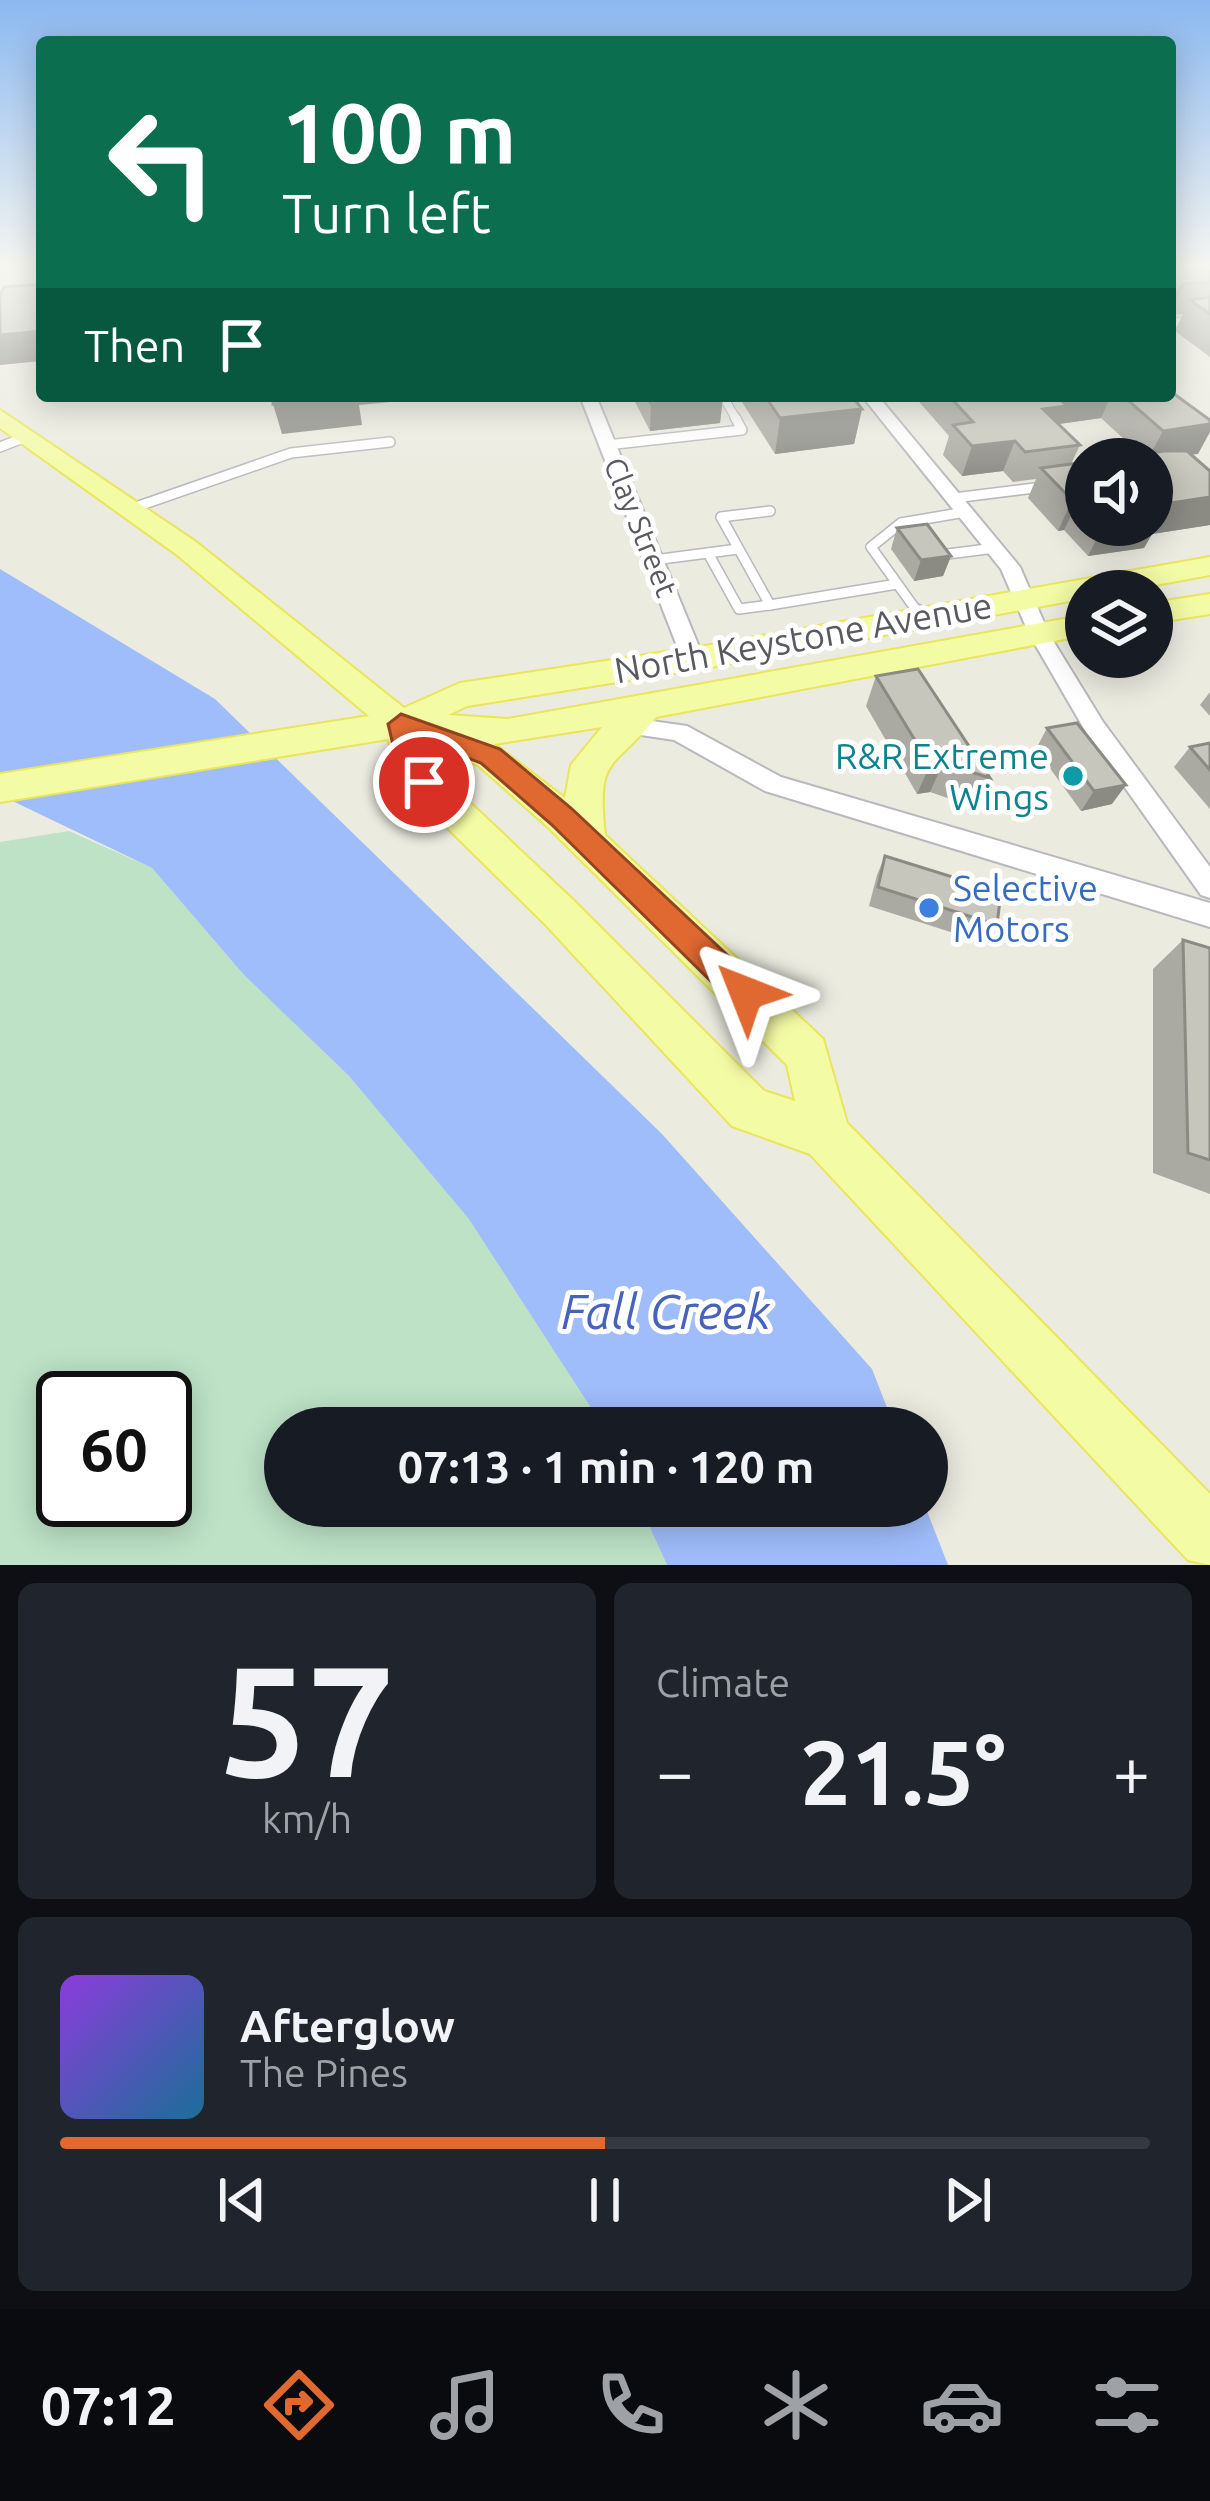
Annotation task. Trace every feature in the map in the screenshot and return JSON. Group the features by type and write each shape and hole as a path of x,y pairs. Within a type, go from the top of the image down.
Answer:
{"main road":[{"path":"0,417 134,508 401,724 490,756 587,841 807,1054 826,1136"},
{"name":"North Keystone Avenue","path":"401,724 460,695 693,659 1210,566"},
{"path":"1173,610 1210,604"},
{"name":"North Keystone Avenue","path":"0,788 401,724 508,732 584,719 637,717 1065,629"},
{"path":"587,841 582,790 588,763 601,745 637,717"},
{"path":"401,724 415,773 559,912 749,1109 826,1136 1210,1538"}],"street":[{"name":"Clay Street","path":"590,402 693,659"},
{"path":"875,402 1017,577 1039,634 1095,728 1210,887"},
{"path":"637,717 679,732 773,784 1210,915"}],"lane":[{"path":"608,445 742,430 729,402"},
{"path":"0,447 29,436"},
{"path":"134,508 243,465 288,453 390,442"},
{"path":"920,616 871,547 901,523 959,505 1064,484"},
{"path":"770,511 721,517 770,605"},
{"path":"940,554 995,548"},
{"path":"654,560 738,549"},
{"path":"708,553 739,609 897,584"}],"green space":[{"path":"69,831 152,868 244,975 349,1076 470,1219 591,1407 264,1407 264,1527 650,1527 667,1565 0,1565 0,842"}],"water":[{"name":"Fall Creek","path":"0,569 215,699 662,1134 872,1369 887,1407 590,1407 469,1219 349,1076 244,975 152,868 0,795"},
{"path":"650,1527 933,1527 948,1565 667,1565"}],"building":[{"path":"1176,395 1210,420 1210,424 1163,431 1130,402 1176,402"},
{"path":"769,402 857,402 862,409 780,418"},
{"path":"955,402 1063,402 1067,406 1043,409 1073,438 1065,438 1065,447 1025,452 1015,441 972,446 953,425 973,422"},
{"path":"1173,451 1187,451 1210,471 1210,497 1173,503"},
{"path":"1065,465 1065,493 1041,468"},
{"path":"927,524 951,556 921,560 897,528"},
{"path":"918,669 990,778 943,763 930,765 876,676"},
{"path":"1077,723 1126,785 1094,791 1047,728"},
{"path":"1210,743 1210,770 1190,747"},
{"path":"885,856 1001,892 997,925 878,887"},
{"path":"1183,940 1210,948 1210,1160 1188,1153"}],"place":[{"name":"R&R Extreme Wings","path":"1073,776"},
{"name":"Selective Motors","path":"929,908"}],"route":[{"path":"424,782 415,773 401,724 490,756 561,816 746,993"}]}
